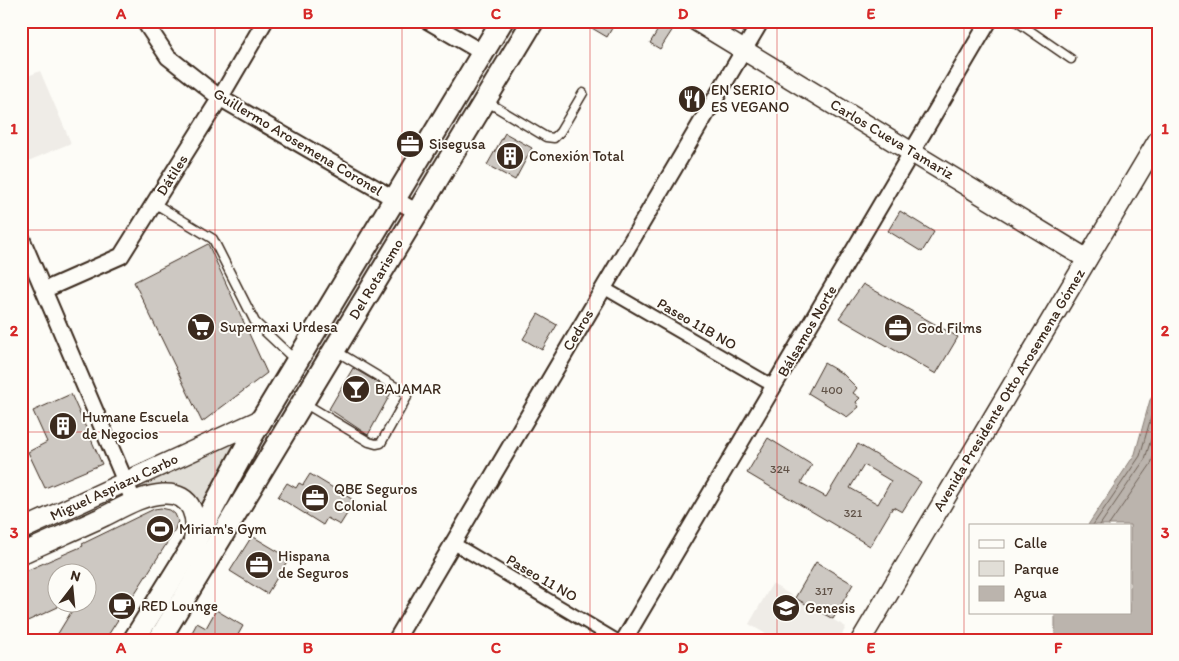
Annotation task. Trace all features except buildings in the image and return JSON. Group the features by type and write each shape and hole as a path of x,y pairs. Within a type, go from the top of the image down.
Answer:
{"main road":[{"name":"Del Rotarismo","path":"134,640 193,545 262,419 502,21"},
{"name":"Del Rotarismo","path":"159,640 532,21"}],"street":[{"name":"Guillermo Arosemena Coronel","path":"144,21 168,56 220,98 417,212"},
{"name":"Dátiles","path":"44,290 120,256 220,98 265,21"},
{"path":"428,21 483,53"},
{"name":"Carlos Cueva Tamariz","path":"696,21 1087,259"},
{"name":"Cedros","path":"396,640 761,21"},
{"name":"Bálsamos Norte","path":"624,640 989,21"},
{"name":"Avenida Presidente Otto Arosemena Gómez","path":"861,640 1158,140"},
{"path":"21,237 134,502"},
{"name":"Paseo 11B NO","path":"604,288 774,387"},
{"name":"Miguel Aspiazu Carbo","path":"21,530 262,419"},
{"name":"Miguel Aspiazu Carbo","path":"21,554 134,502 164,494 176,496 188,502 194,513 196,525 193,545"},
{"name":"Paseo 11 NO","path":"453,543 616,640"}],"lane":[{"path":"1016,21 1071,59"},
{"path":"485,100 546,137 554,138 560,132 583,93"},
{"path":"154,203 213,239 255,322 296,362"},
{"path":"302,402 368,442 381,443 406,401 407,396 404,392 334,350"}],"shaded area":[{"path":"40,71 71,143 21,164 21,79"},
{"name":"Genesis","path":"772,584 846,627 839,640 776,640 749,624"}],"green space":[{"path":"244,433 206,516 142,493 138,483"}],"water":[{"path":"1158,389 1158,640 1055,640 1055,614 1132,614 1132,524 1089,524 1135,454 1150,400"}],"place":[{"name":"EN SERIO ES VEGANO","path":"692,99"},
{"name":"Sisegusa","path":"410,144"},
{"name":"Conexión Total","path":"510,156"},
{"name":"Supermaxi Urdesa","path":"201,327"},
{"name":"God Films","path":"898,328"},
{"name":"BAJAMAR","path":"356,389"},
{"name":"Humane Escuela de Negocios","path":"63,426"},
{"name":"QBE Seguros Colonial","path":"315,498"},
{"name":"Miriam's Gym","path":"160,529"},
{"name":"Hispana de Seguros","path":"259,565"},
{"name":"RED Lounge","path":"122,606"},
{"name":"Genesis","path":"786,608"}]}
